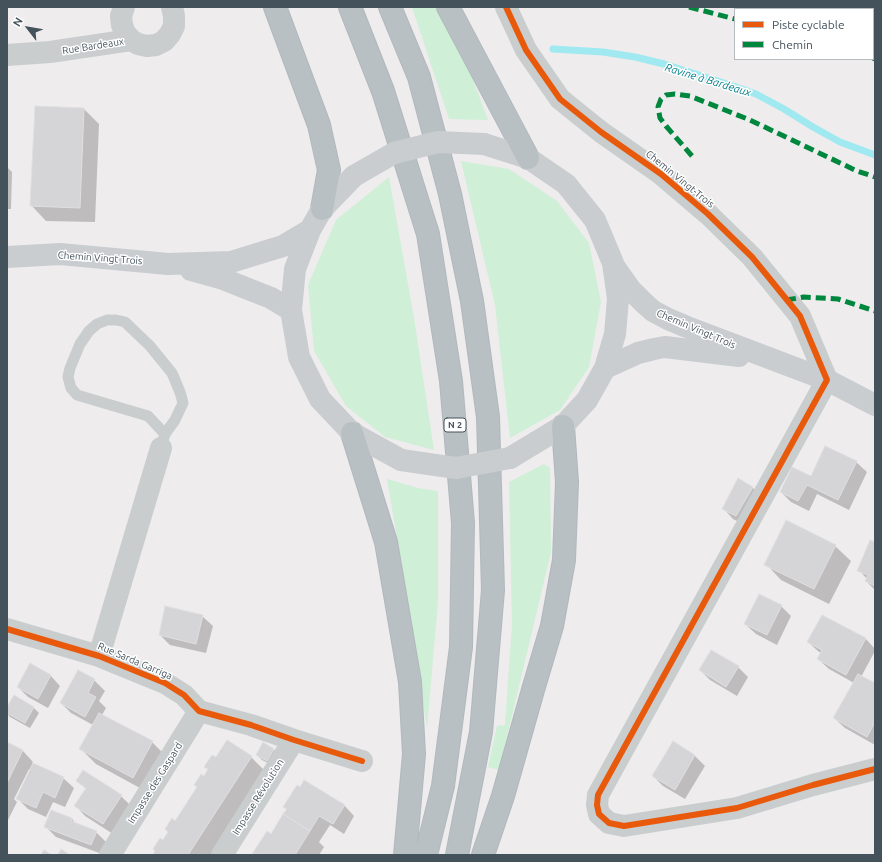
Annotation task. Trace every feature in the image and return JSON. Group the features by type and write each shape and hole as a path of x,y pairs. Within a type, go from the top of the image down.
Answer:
{"highway":[{"path":"275,7 319,126 329,170 322,209"},
{"name":"N 2","path":"350,7 383,91 428,234 451,381 462,523 461,648 443,786 426,855"},
{"path":"390,7 419,77 450,194 472,301 488,417 493,590 481,732 457,855"},
{"path":"448,7 528,158"},
{"path":"483,855 503,796 552,626 564,560 567,482 563,426"},
{"path":"352,433 386,542 410,682 414,754 405,855"}],"main road":[{"path":"438,142 484,144 528,158 566,184 595,220 613,263 618,299 617,313 615,334 605,368 587,400 563,426 510,458 456,468 401,460 352,433 320,399 299,357 291,310 295,268 310,230 322,209 354,176 394,153 438,142"},
{"name":"Chemin Vingt Trois","path":"7,257 60,254 168,264 231,262 284,246 310,230"},
{"name":"Chemin Vingt Trois","path":"613,263 631,290 653,311 687,327 827,380 875,405"},
{"name":"Chemin Vingt Trois","path":"168,264 223,279 271,298 291,310"},
{"name":"Chemin Vingt Trois","path":"605,368 638,353 665,347 774,360"}],"street":[{"name":"Rue Bardeaux","path":"124,7 121,16 125,33 130,40 147,46 156,45 164,41 170,34 174,26 172,7"},
{"name":"Chemin Vingt-Trois","path":"506,7 526,50 560,99 601,132 661,174 708,214 752,257 800,316 827,380"},
{"name":"Rue Bardeaux","path":"7,55 50,52 130,40"},
{"path":"827,380 598,795 597,805 599,814 609,823 624,826 738,808 813,785 875,769"},
{"path":"99,656 163,441"},
{"name":"Rue Sarda Garriga","path":"7,629 99,656 165,683 184,695 199,711"},
{"path":"199,711 251,725 362,761"},
{"name":"Impasse des Gaspard","path":"110,855 199,711"},
{"name":"Impasse Révolution","path":"222,855 294,740"}],"lane":[{"path":"107,320 126,322 150,346 172,373 183,403 163,441 148,416 76,396 71,388 68,377 70,368 80,344 89,331 97,324 107,320"}],"green space":[{"path":"412,7 441,7 457,37 488,120 449,119"},
{"path":"461,161 509,169 557,201 589,243 601,302 589,367 560,410 510,438 495,305"},
{"path":"389,177 414,318 434,450 385,437 346,406 314,351 308,285 336,220"},
{"path":"544,464 550,468 551,552 499,770 488,767 497,726 505,725 512,625 509,482"},
{"path":"387,479 418,488 438,491 438,602 427,728 407,597"}],"building":[{"path":"35,106 84,108 80,208 30,206"},
{"path":"825,446 857,461 838,500 807,485 798,501 780,492 792,467 811,476"},
{"path":"738,478 753,487 736,516 722,509"},
{"path":"786,520 836,545 814,589 764,565"},
{"path":"870,540 875,542 875,586 865,581 868,575 857,571"},
{"path":"759,594 782,605 767,635 744,624"},
{"path":"165,606 203,615 196,644 159,635"},
{"path":"822,615 866,638 846,675 817,659 822,650 807,642"},
{"path":"711,650 739,666 726,687 699,670"},
{"path":"30,663 51,675 38,699 17,687"},
{"path":"78,670 95,679 88,693 96,697 85,717 60,703"},
{"path":"858,674 875,683 875,722 867,737 833,718"},
{"path":"14,695 34,707 25,723 7,713 7,707"},
{"path":"99,713 153,741 133,778 79,749"},
{"path":"227,740 252,756 188,855 153,855 155,851 153,849 160,838 163,840 168,832 165,829 172,818 175,821 197,787 194,785 201,774 204,776 208,769 204,767 212,755 216,757"},
{"path":"673,741 695,755 675,790 652,776"},
{"path":"7,742 23,750 7,783"},
{"path":"263,742 274,749 267,761 256,755"},
{"path":"33,763 64,777 55,798 43,792 36,808 16,799"},
{"path":"83,770 122,795 103,824 74,806 86,788 76,781"},
{"path":"304,780 345,805 333,824 319,816 310,831 283,814 287,809 283,807 297,785 300,787"},
{"path":"51,810 72,818 71,821 97,831 91,845 44,827"},
{"path":"283,814 310,831 295,855 252,854 267,831 271,834"},
{"path":"61,849 70,855 58,855"},
{"path":"44,850 52,855 41,855"}],"waterway":[{"name":"Ravine à Bardeaux","path":"553,49 603,52 635,57 664,64 727,84 756,94 840,142 875,155"}],"marked path":[{"path":"689,7 734,19"},
{"path":"692,156 660,118 658,107 661,99 666,95 675,94 690,96 750,120 857,171 875,177"},
{"path":"786,300 804,297 838,299 875,311"}],"cycle path":[{"path":"506,7 526,50 560,99 601,132 661,174 708,214 752,257 800,316 827,380 598,795 597,805 599,814 609,823 624,826 737,808 813,785 875,769"},
{"path":"7,629 99,656 165,683 184,695 199,711 251,725 362,761"}]}
